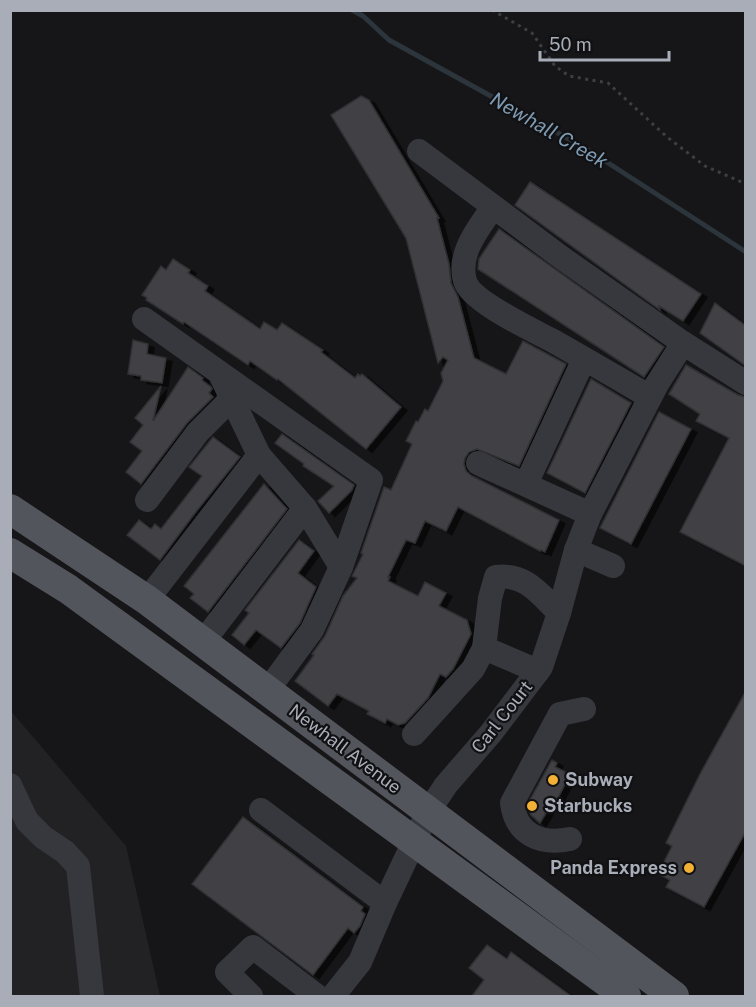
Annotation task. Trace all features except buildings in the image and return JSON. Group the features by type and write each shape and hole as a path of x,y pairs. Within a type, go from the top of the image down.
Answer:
{"main road":[{"name":"Newhall Avenue","path":"10,509 147,600 674,996"},
{"name":"Newhall Avenue","path":"10,553 68,589 626,996"}],"street":[{"path":"419,151 683,343 746,383"},
{"path":"493,207 469,244 464,260 465,284 477,296 514,322 650,397"},
{"path":"144,319 220,374 237,393 370,480 341,567 312,630 267,691"},
{"name":"Carl Court","path":"333,996 360,962 428,812 446,785 491,733 542,667 576,550 590,513 650,397 683,343"},
{"path":"526,484 584,359"},
{"path":"237,393 260,455 305,508 341,567"},
{"path":"147,500 198,432 237,393"},
{"path":"147,600 260,455"},
{"path":"478,463 590,513"},
{"path":"203,642 305,508"},
{"path":"576,550 613,566"},
{"path":"414,734 473,669 484,648 490,598 496,577 509,575 526,582 559,613"},
{"path":"484,648 538,671"},
{"path":"570,839 553,843 540,840 524,830 514,816 512,803 560,714 585,709"},
{"path":"10,785 27,821 43,837 65,852 78,866 92,996"},
{"path":"261,810 385,903"},
{"path":"251,996 227,972 253,946 317,996"}],"path":[{"path":"492,10 532,33 555,66 569,76 608,83 667,137 705,166 746,184"}],"shaded area":[{"path":"10,710 126,846 160,996 11,996"}],"waterway":[{"name":"Newhall Creek","path":"352,10 363,16 389,40 585,148 746,252"}],"place":[{"name":"Subway","path":"553,780"},
{"name":"Starbucks","path":"532,806"},
{"name":"Panda Express","path":"689,868"}]}
